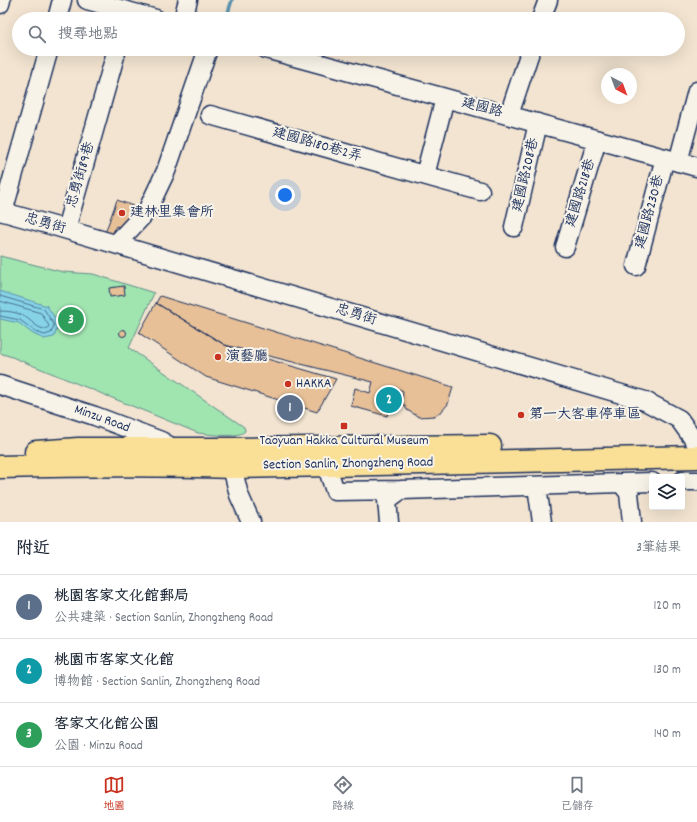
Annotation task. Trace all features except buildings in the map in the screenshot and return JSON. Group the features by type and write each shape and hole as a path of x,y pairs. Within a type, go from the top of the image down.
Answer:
{"main road":[{"name":"Section Sanlin, Zhongzheng Road","path":"0,468 72,465 198,465 232,458 697,447"},
{"name":"Section Sanlin, Zhongzheng Road","path":"0,454 78,449 174,449 232,458 326,464 697,447"}],"street":[{"path":"0,4 1,0"},
{"path":"59,12 62,0"},
{"path":"87,0 130,12"},
{"path":"185,12 188,0"},
{"path":"544,12 548,0"},
{"path":"2,212 47,56"},
{"name":"忠勇街89巷","path":"66,229 115,56"},
{"path":"116,244 147,211 166,171 206,56"},
{"name":"建國路","path":"292,56 697,167"},
{"path":"509,115 529,56"},
{"name":"建國路230巷","path":"636,266 671,160 697,91"},
{"path":"425,175 445,98"},
{"name":"建國路180巷2弄","path":"210,115 480,191"},
{"name":"建國路208巷","path":"514,227 538,123"},
{"name":"建國路218巷","path":"565,247 597,140"},
{"name":"忠勇街","path":"2,212 66,229 645,401 679,419 697,447"},
{"name":"Minzu Road","path":"0,385 95,416 161,441 198,465"},
{"path":"232,458 238,495 251,522"},
{"path":"326,464 335,490 401,490 649,482"},
{"path":"685,481 697,481"},
{"path":"621,483 629,493 632,522"},
{"path":"537,486 542,522"},
{"path":"389,522 387,500 401,490"}],"green space":[{"path":"0,256 63,272 93,274 154,293 129,348 244,427 245,431 236,435 198,433 0,353"}],"water":[{"path":"0,291 47,306 59,324 54,337 44,339 33,334 19,323 0,319"}],"waterway":[{"path":"228,12 232,0"}],"place":[{"name":"建林里集會所","path":"122,213"},
{"name":"客家文化館公園","path":"71,320"},
{"name":"演藝廳","path":"218,357"},
{"name":"HAKKA","path":"288,384"},
{"name":"桃園市客家文化館","path":"389,400"},
{"name":"桃園客家文化館郵局","path":"290,408"},
{"name":"第一大客車停車區","path":"521,415"},
{"name":"Taoyuan Hakka Cultural Museum","path":"344,426"}]}
